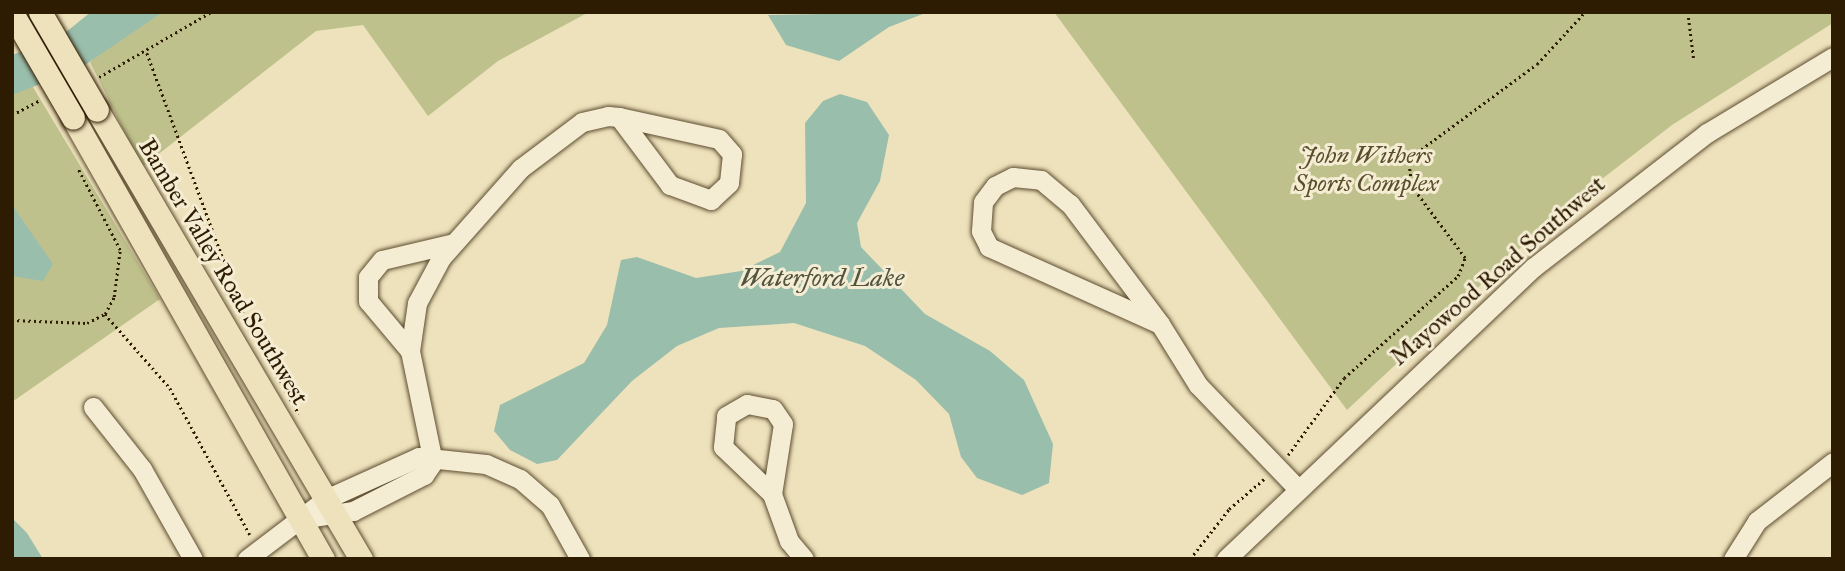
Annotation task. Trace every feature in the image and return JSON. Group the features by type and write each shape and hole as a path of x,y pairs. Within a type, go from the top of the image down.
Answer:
{"main road":[{"name":"Bamber Valley Road Southwest","path":"40,12 361,559"},
{"name":"Bamber Valley Road Southwest","path":"12,13 323,559"}],"street":[{"name":"Mayowood Road Southwest","path":"1226,559 1455,336 1630,189 1707,133 1833,57"},
{"path":"433,462 410,351 420,296 454,243 532,159 590,118 620,117 725,143 733,161 724,192 703,200 670,185 620,117"},
{"path":"1160,324 989,247 980,222 988,192 1022,176 1049,186 1088,225 1160,324 1191,376 1297,488"},
{"path":"410,351 368,301 368,277 382,260 454,243"},
{"path":"772,494 783,424 773,410 747,404 726,416 723,447 772,494 789,541 804,559"},
{"path":"93,407 142,469 193,559"},
{"path":"253,553 300,519 332,508 413,458 433,462 478,462 520,479 550,505 580,559"},
{"path":"1733,559 1757,521 1833,462"}],"path":[{"path":"211,12 147,53 245,318 302,420"},
{"path":"1190,559 1229,509 1278,468 1344,378 1458,276 1465,258 1412,187 1408,159 1537,64 1585,12"},
{"path":"1688,12 1694,60"},
{"path":"75,162 123,263 105,314"},
{"path":"12,320 68,326 105,314"},
{"path":"105,314 170,388 253,553"}],"green space":[{"path":"146,12 589,12 498,61 428,116 363,25 316,31 142,167 90,62"},
{"name":"John Withers Sports Complex","path":"1054,12 1833,12 1833,23 1672,125 1559,212 1347,410"},
{"path":"12,52 160,299 12,402"}],"water":[{"path":"91,12 163,12 79,69 12,95 12,55 61,36"},
{"path":"928,12 889,27 839,61 786,45 768,15"},
{"name":"Waterford Lake","path":"840,94 867,102 889,135 880,181 857,223 861,247 925,314 990,351 1024,380 1053,444 1049,483 1022,495 977,478 961,457 949,414 916,380 865,346 794,323 719,328 677,346 632,381 557,460 537,464 510,450 494,431 500,405 584,363 607,325 621,260 637,257 696,278 741,271 780,252 806,203 805,123 823,101"},
{"path":"12,205 53,264 43,281 12,276"},
{"path":"12,518 27,533 43,559 12,559"}]}
